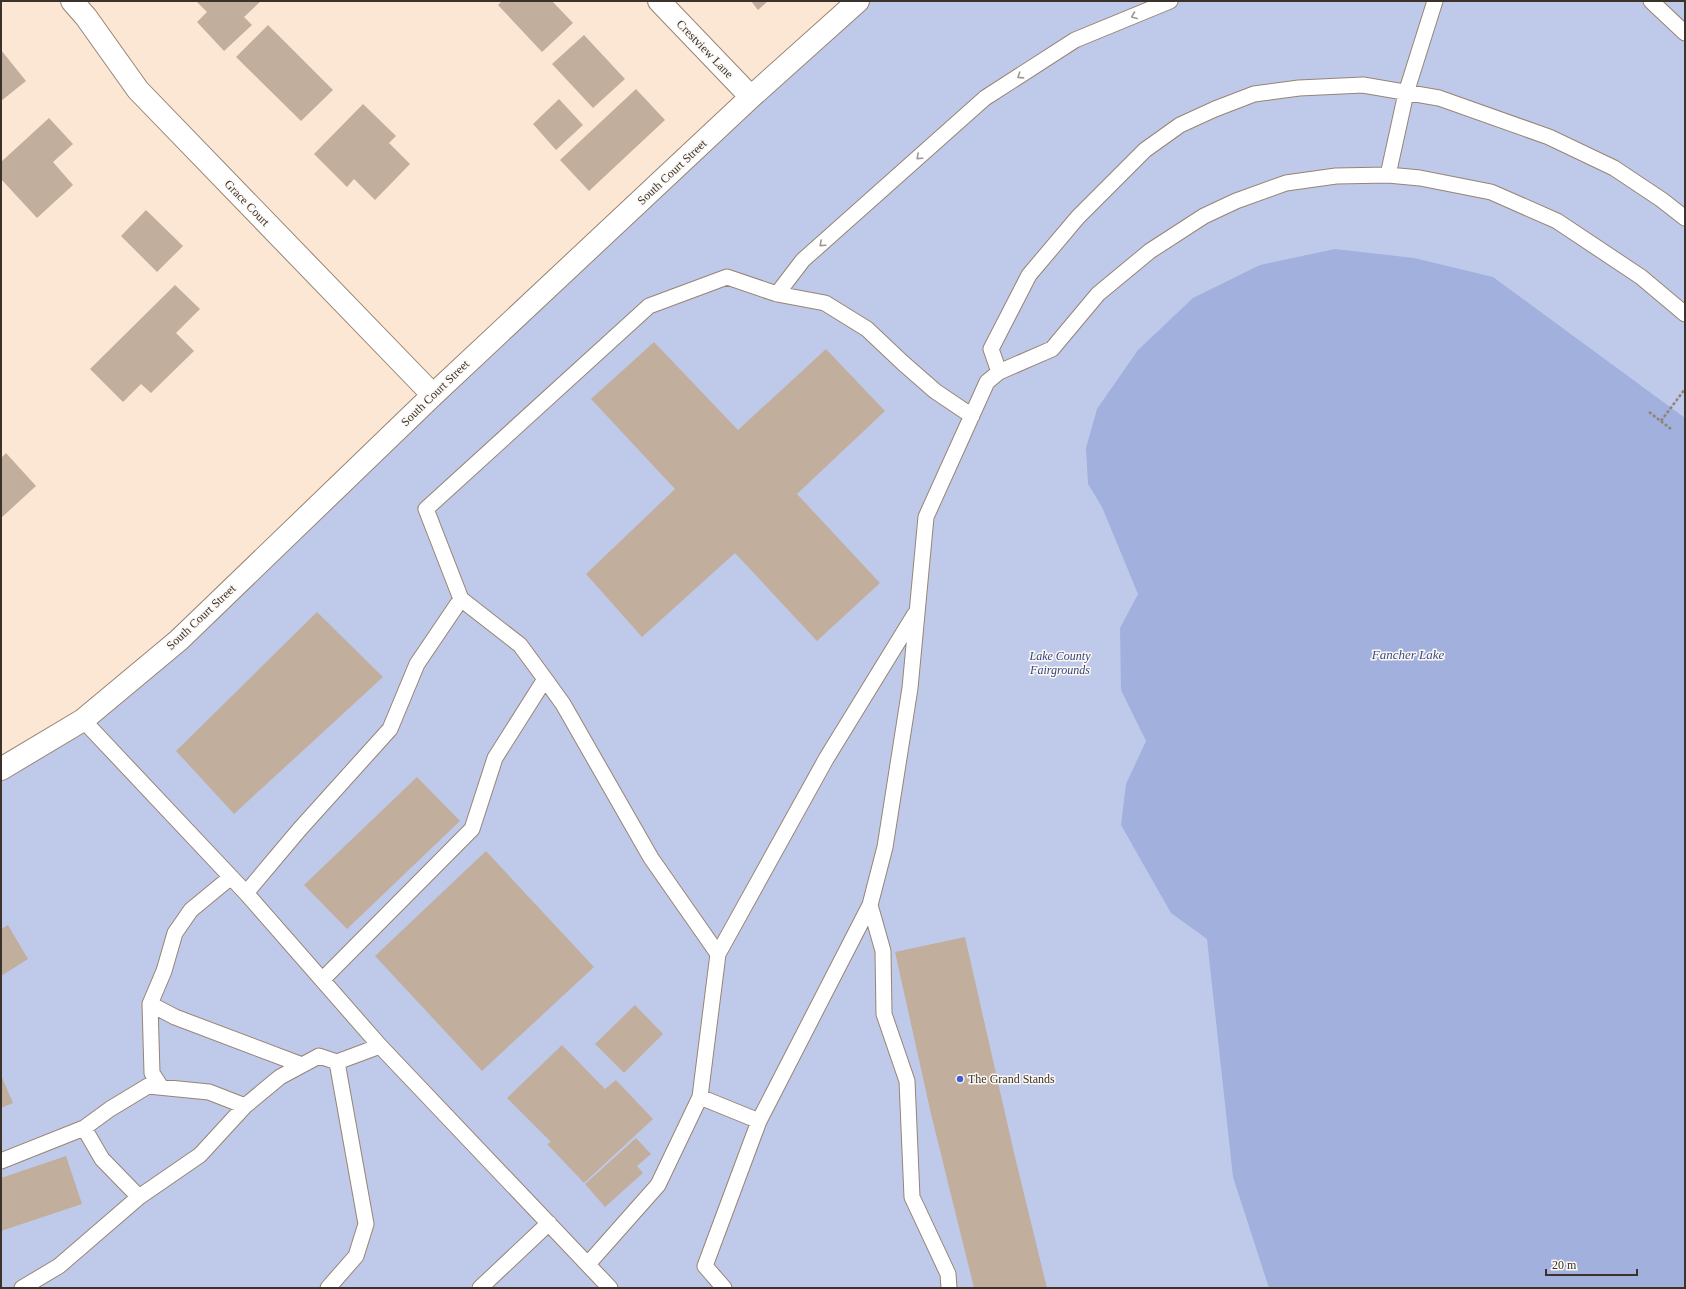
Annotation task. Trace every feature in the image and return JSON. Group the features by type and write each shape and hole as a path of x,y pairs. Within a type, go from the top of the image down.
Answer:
{"street":[{"name":"Grace Court","path":"72,1 86,17 138,90 433,395"},
{"name":"Crestview Lane","path":"659,1 751,97"},
{"name":"South Court Street","path":"1,769 83,720 179,640 433,395 751,97 858,1"}],"lane":[{"path":"1388,175 1406,93 1435,1"},
{"path":"1651,1 1685,33"},
{"path":"777,294 803,260 985,98 1075,40 1167,2"},
{"path":"999,372 991,349 1029,275 1078,217 1145,150 1180,126 1215,109 1254,94 1299,88 1363,85 1439,98 1549,137 1614,168 1662,200 1685,218"},
{"path":"724,1288 705,1266 759,1121 870,905 885,847 910,688 926,517 987,382 999,372 1052,349 1098,294 1150,251 1204,216 1236,201 1286,183 1336,176 1388,175 1420,178 1491,192 1557,221 1641,277 1685,314"},
{"path":"718,954 651,858 563,704 545,679 520,645 461,599 426,509 649,306 727,277 777,294 825,303 867,329 935,391 972,416"},
{"path":"246,893 298,830 390,729 417,664 461,599"},
{"path":"588,1264 658,1185 700,1097 718,954 826,759 917,612"},
{"path":"322,980 472,829 494,758 545,679"},
{"path":"83,720 246,893 380,1046 610,1288"},
{"path":"161,1087 152,1073 150,1004 164,971 175,933 191,910 231,877"},
{"path":"870,905 883,951 884,1014 907,1081 912,1197 948,1274 949,1288"},
{"path":"150,1004 175,1017 302,1065"},
{"path":"22,1288 59,1266 139,1197 165,1177 200,1155 245,1106 280,1077 319,1056 337,1062 380,1046"},
{"path":"328,1288 356,1256 366,1224 337,1062"},
{"path":"1,1161 84,1128 110,1108 148,1086 209,1092 245,1106"},
{"path":"700,1097 759,1121"},
{"path":"84,1128 102,1159 139,1197"},
{"path":"480,1288 549,1223"}],"path":[{"path":"1661,422 1685,389"},
{"path":"1650,412 1671,429"}],"green space":[{"name":"Lake County Fairgrounds","path":"859,1 1685,1 1685,1288 1,1288 1,763 71,722"}],"water":[{"name":"Fancher Lake","path":"1335,249 1414,258 1493,277 1685,418 1685,1288 1269,1288 1233,1177 1207,939 1171,913 1121,825 1126,784 1146,741 1121,690 1120,628 1138,594 1102,507 1088,484 1086,448 1097,409 1138,350 1193,298 1260,265"}],"building":[{"path":"196,1 261,1 244,17 252,25 224,51 197,22 207,12"},
{"path":"502,1 552,1 573,23 542,52 498,5"},
{"path":"751,1 768,1 758,10"},
{"path":"268,25 333,90 301,121 236,57"},
{"path":"584,35 625,79 593,108 552,64"},
{"path":"1,50 26,81 1,101"},
{"path":"636,89 665,120 589,191 560,160"},
{"path":"559,99 583,125 556,150 533,124"},
{"path":"363,104 396,136 389,143 410,164 375,200 354,179 347,187 314,154"},
{"path":"49,118 73,144 53,162 73,185 37,218 1,179 1,162"},
{"path":"146,210 183,246 157,272 121,236"},
{"path":"175,285 200,309 176,333 194,351 151,393 141,384 123,402 90,369"},
{"path":"654,342 738,430 826,349 885,411 797,494 880,583 817,641 735,553 642,637 586,574 675,489 591,399"},
{"path":"6,453 36,486 1,518 1,458"},
{"path":"317,612 383,677 234,814 176,751"},
{"path":"417,777 460,821 347,929 304,885"},
{"path":"486,851 594,967 482,1071 375,956"},
{"path":"8,925 28,959 1,976 1,929"},
{"name":"The Grand Stands","path":"965,937 1015,1157 1047,1288 974,1288 931,1114 895,952"},
{"path":"635,1005 663,1034 624,1073 595,1044"},
{"path":"562,1045 605,1089 616,1080 653,1119 584,1183 547,1144 551,1142 507,1098"},
{"path":"1,1075 13,1103 1,1108"},
{"path":"636,1138 651,1154 637,1166 643,1173 605,1207 585,1184"},
{"path":"66,1156 82,1204 1,1231 1,1178"}],"place":[{"name":"The Grand Stands","path":"960,1079"}]}
